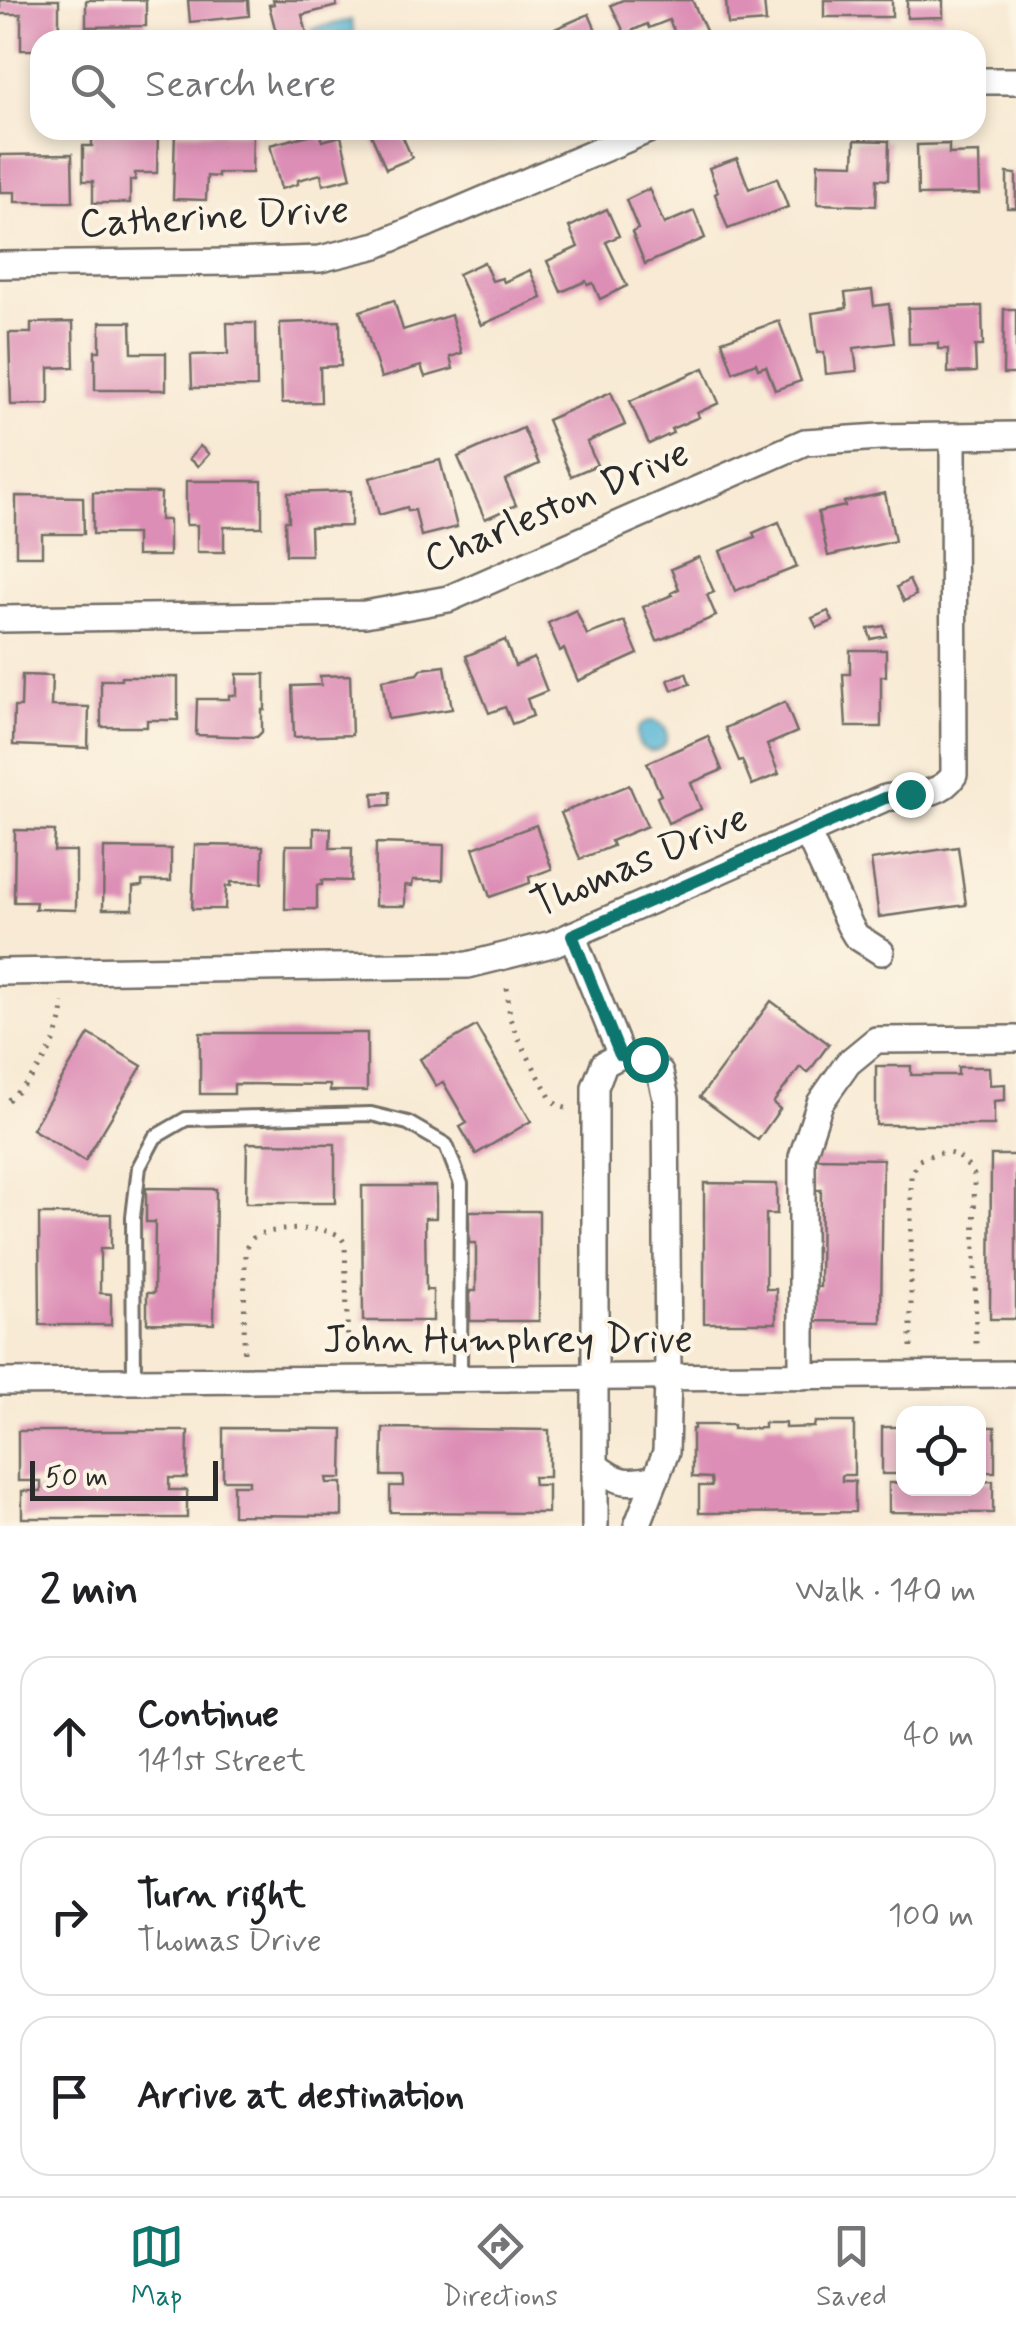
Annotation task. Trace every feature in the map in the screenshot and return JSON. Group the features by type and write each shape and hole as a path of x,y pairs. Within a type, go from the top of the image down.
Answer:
{"street":[{"path":"986,81 1016,81"},
{"name":"Catherine Drive","path":"0,265 230,262 336,256 378,246 625,140"},
{"name":"Charleston Drive","path":"0,619 365,614 448,599 806,442 1016,435"},
{"name":"Thomas Drive","path":"0,972 468,965 552,944 885,798 933,792 949,783 954,775 953,436"},
{"path":"806,832 856,936 881,952"},
{"path":"572,935 620,1055"},
{"path":"802,1376 802,1157 820,1103 848,1063 876,1040 1016,1039"},
{"path":"596,1526 595,1087 604,1064 620,1055 645,1059 660,1074 666,1098 666,1452 637,1526"},
{"name":"John Humphrey Drive","path":"0,1382 1016,1374"},
{"path":"596,1466 614,1480 634,1483 656,1478"}],"lane":[{"path":"134,1381 133,1217 139,1167 155,1137 186,1119 372,1114 408,1123 446,1145 461,1184 460,1378"}],"path":[{"path":"507,988 516,1034 551,1099 569,1109"},
{"path":"8,1100 32,1079 42,1063 62,1022 63,1002"},
{"path":"912,1346 911,1176 919,1160 936,1152 952,1153 965,1161 974,1175 976,1346"},
{"path":"244,1352 245,1250 252,1238 266,1231 312,1230 338,1234 345,1244 348,1352"}],"water":[{"path":"351,20 354,30 311,30"},
{"path":"652,721 663,725 667,736 663,747 652,751 641,747 637,736 641,725"}],"building":[{"path":"0,0 59,0 59,30 30,30 30,50 21,50 21,14 0,14"},
{"path":"86,0 146,0 146,26 86,27"},
{"path":"188,0 248,0 249,16 190,22"},
{"path":"273,0 336,0 337,6 302,15 306,30 275,30 269,5 274,4"},
{"path":"623,0 692,0 706,30 674,30 669,20 649,28 647,24 623,30 611,5"},
{"path":"764,0 766,22 728,25 726,1"},
{"path":"824,0 892,0 892,17 824,17"},
{"path":"907,0 943,0 943,17 907,18"},
{"path":"589,14 596,30 553,30"},
{"path":"92,140 158,140 157,173 135,173 135,180 130,180 130,203 93,203 93,181 83,181 83,146 92,146"},
{"path":"175,140 253,140 252,173 207,176 206,200 173,199"},
{"path":"289,140 342,140 351,178 323,185 321,174 281,189 270,145"},
{"path":"373,140 404,140 412,158 386,169"},
{"path":"855,140 889,141 888,180 877,179 876,206 817,204 818,163 854,164"},
{"path":"949,144 949,154 979,153 980,194 918,195 917,145"},
{"path":"72,154 73,202 15,202 15,192 0,192 0,155"},
{"path":"737,158 749,189 777,178 788,207 728,229 709,168"},
{"path":"1007,173 1016,174 1016,208 1007,208"},
{"path":"649,189 664,224 694,211 705,238 645,264 632,232 638,229 626,200"},
{"path":"607,209 619,236 606,242 627,286 600,299 593,283 588,285 586,281 561,292 547,261 578,247 569,227"},
{"path":"484,262 492,281 502,278 504,282 530,270 542,298 481,325 458,274"},
{"path":"872,290 874,306 889,304 894,343 854,348 857,371 826,374 824,352 817,353 812,313 847,308 845,293"},
{"path":"394,300 403,330 451,315 462,353 450,357 453,369 425,377 421,366 381,378 360,311"},
{"path":"982,306 983,346 975,346 976,372 948,373 948,349 938,349 938,343 909,344 908,308"},
{"path":"1004,309 1016,309 1016,374 1003,374"},
{"path":"340,321 341,366 320,367 321,402 282,403 280,323"},
{"path":"779,321 801,381 775,390 766,366 758,369 756,363 733,372 722,341"},
{"path":"73,322 74,367 49,368 49,404 11,405 9,333 31,333 31,323"},
{"path":"100,322 131,322 132,353 166,353 166,390 95,390"},
{"path":"227,323 256,323 257,387 192,388 191,355 228,354"},
{"path":"704,368 719,403 649,444 630,401"},
{"path":"611,392 625,425 587,442 597,465 571,476 547,420"},
{"path":"523,428 539,464 505,480 516,505 485,519 458,457"},
{"path":"200,446 209,454 198,466 189,459"},
{"path":"440,460 457,527 421,536 415,510 408,511 407,507 379,515 370,478"},
{"path":"186,481 262,481 262,527 224,527 224,552 197,552 197,525 186,525"},
{"path":"351,491 351,526 310,527 311,555 286,555 288,493"},
{"path":"93,492 161,493 160,520 169,520 169,556 136,556 136,534 93,534"},
{"path":"885,493 895,541 828,556 818,512"},
{"path":"16,496 83,497 84,534 42,534 42,556 16,556"},
{"path":"779,522 797,567 735,591 720,551"},
{"path":"699,557 714,592 707,595 716,616 657,641 643,607 679,589 671,569"},
{"path":"909,580 916,595 904,601 897,587"},
{"path":"576,610 587,635 624,621 638,654 578,681 548,623"},
{"path":"828,611 833,621 817,628 812,618"},
{"path":"884,626 886,636 871,639 868,629"},
{"path":"505,640 515,666 534,658 547,691 527,699 533,716 512,724 505,707 489,713 466,656"},
{"path":"850,650 886,650 886,676 881,676 881,727 846,727 843,674 850,674"},
{"path":"445,666 452,709 388,719 382,680"},
{"path":"686,673 690,684 672,690 668,680"},
{"path":"237,674 265,674 262,732 257,737 196,735 197,699 229,699 229,695 237,695"},
{"path":"22,675 52,676 51,706 89,707 88,748 13,745 14,707 21,707"},
{"path":"350,675 352,735 294,737 292,686 321,685 320,676"},
{"path":"178,677 178,720 147,720 147,727 101,727 101,680"},
{"path":"785,702 797,732 767,745 779,774 752,785 725,728"},
{"path":"708,736 722,770 691,783 701,809 668,823 647,763"},
{"path":"629,785 647,826 580,859 561,813"},
{"path":"390,792 390,805 374,806 373,793"},
{"path":"536,825 552,869 529,877 530,883 490,897 473,848"},
{"path":"314,828 331,828 330,848 352,848 351,881 322,880 322,885 317,885 317,909 285,909 286,845 314,845"},
{"path":"15,830 55,831 54,851 76,851 76,910 35,909 36,902 14,902"},
{"path":"376,843 444,845 443,880 413,880 412,886 405,885 405,906 375,906"},
{"path":"195,845 263,846 262,883 231,882 231,886 226,886 225,909 192,909"},
{"path":"958,847 966,905 879,917 871,860"},
{"path":"104,848 171,849 171,881 142,881 142,886 133,887 133,909 103,909"},
{"path":"771,1001 829,1044 808,1073 800,1067 773,1103 780,1109 758,1140 700,1097"},
{"path":"476,1026 531,1121 476,1154 460,1127 467,1123 443,1082 436,1086 420,1059"},
{"path":"200,1033 367,1033 367,1091 330,1091 330,1085 234,1084 234,1094 200,1094"},
{"path":"89,1034 142,1066 85,1161 32,1129"},
{"path":"876,1066 911,1066 911,1075 958,1075 958,1067 989,1067 990,1085 1005,1084 1005,1100 994,1101 994,1125 876,1125"},
{"path":"247,1143 335,1144 335,1203 246,1203"},
{"path":"991,1155 1016,1155 1016,1319 990,1319"},
{"path":"812,1158 883,1159 881,1322 810,1321 811,1287 820,1287 821,1190 812,1190"},
{"path":"704,1183 777,1184 777,1214 766,1214 766,1289 776,1289 776,1323 704,1323"},
{"path":"362,1186 436,1186 436,1218 425,1218 426,1290 433,1290 433,1321 363,1321"},
{"path":"146,1188 216,1189 214,1324 147,1323 147,1293 154,1293 155,1222 146,1222"},
{"path":"469,1211 539,1211 539,1321 470,1321 470,1291 476,1291 476,1243 469,1243"},
{"path":"39,1214 111,1214 111,1249 100,1249 100,1293 111,1294 111,1325 40,1325"},
{"path":"815,1422 854,1422 854,1475 842,1475 842,1481 855,1481 855,1512 699,1513 699,1486 712,1486 711,1478 692,1477 694,1425 733,1425 733,1429 785,1423 785,1428 814,1427"},
{"path":"882,1427 896,1427 896,1474 882,1474"},
{"path":"986,1427 995,1427 995,1472 986,1472"},
{"path":"223,1428 343,1429 342,1478 326,1478 327,1483 342,1483 342,1516 233,1515 233,1485 249,1485 249,1480 223,1480"},
{"path":"383,1428 549,1430 549,1477 533,1477 534,1485 548,1485 548,1513 390,1512 390,1486 403,1486 403,1476 382,1476"},
{"path":"18,1431 188,1431 187,1478 169,1478 169,1490 187,1490 187,1518 22,1518 22,1491 41,1491 41,1481 18,1481"},
{"path":"986,1481 993,1481 993,1513 889,1512 889,1483 896,1483 896,1496 986,1496"}],"route":[{"path":"645,1059 620,1055 572,935 885,798 910,794"}]}
